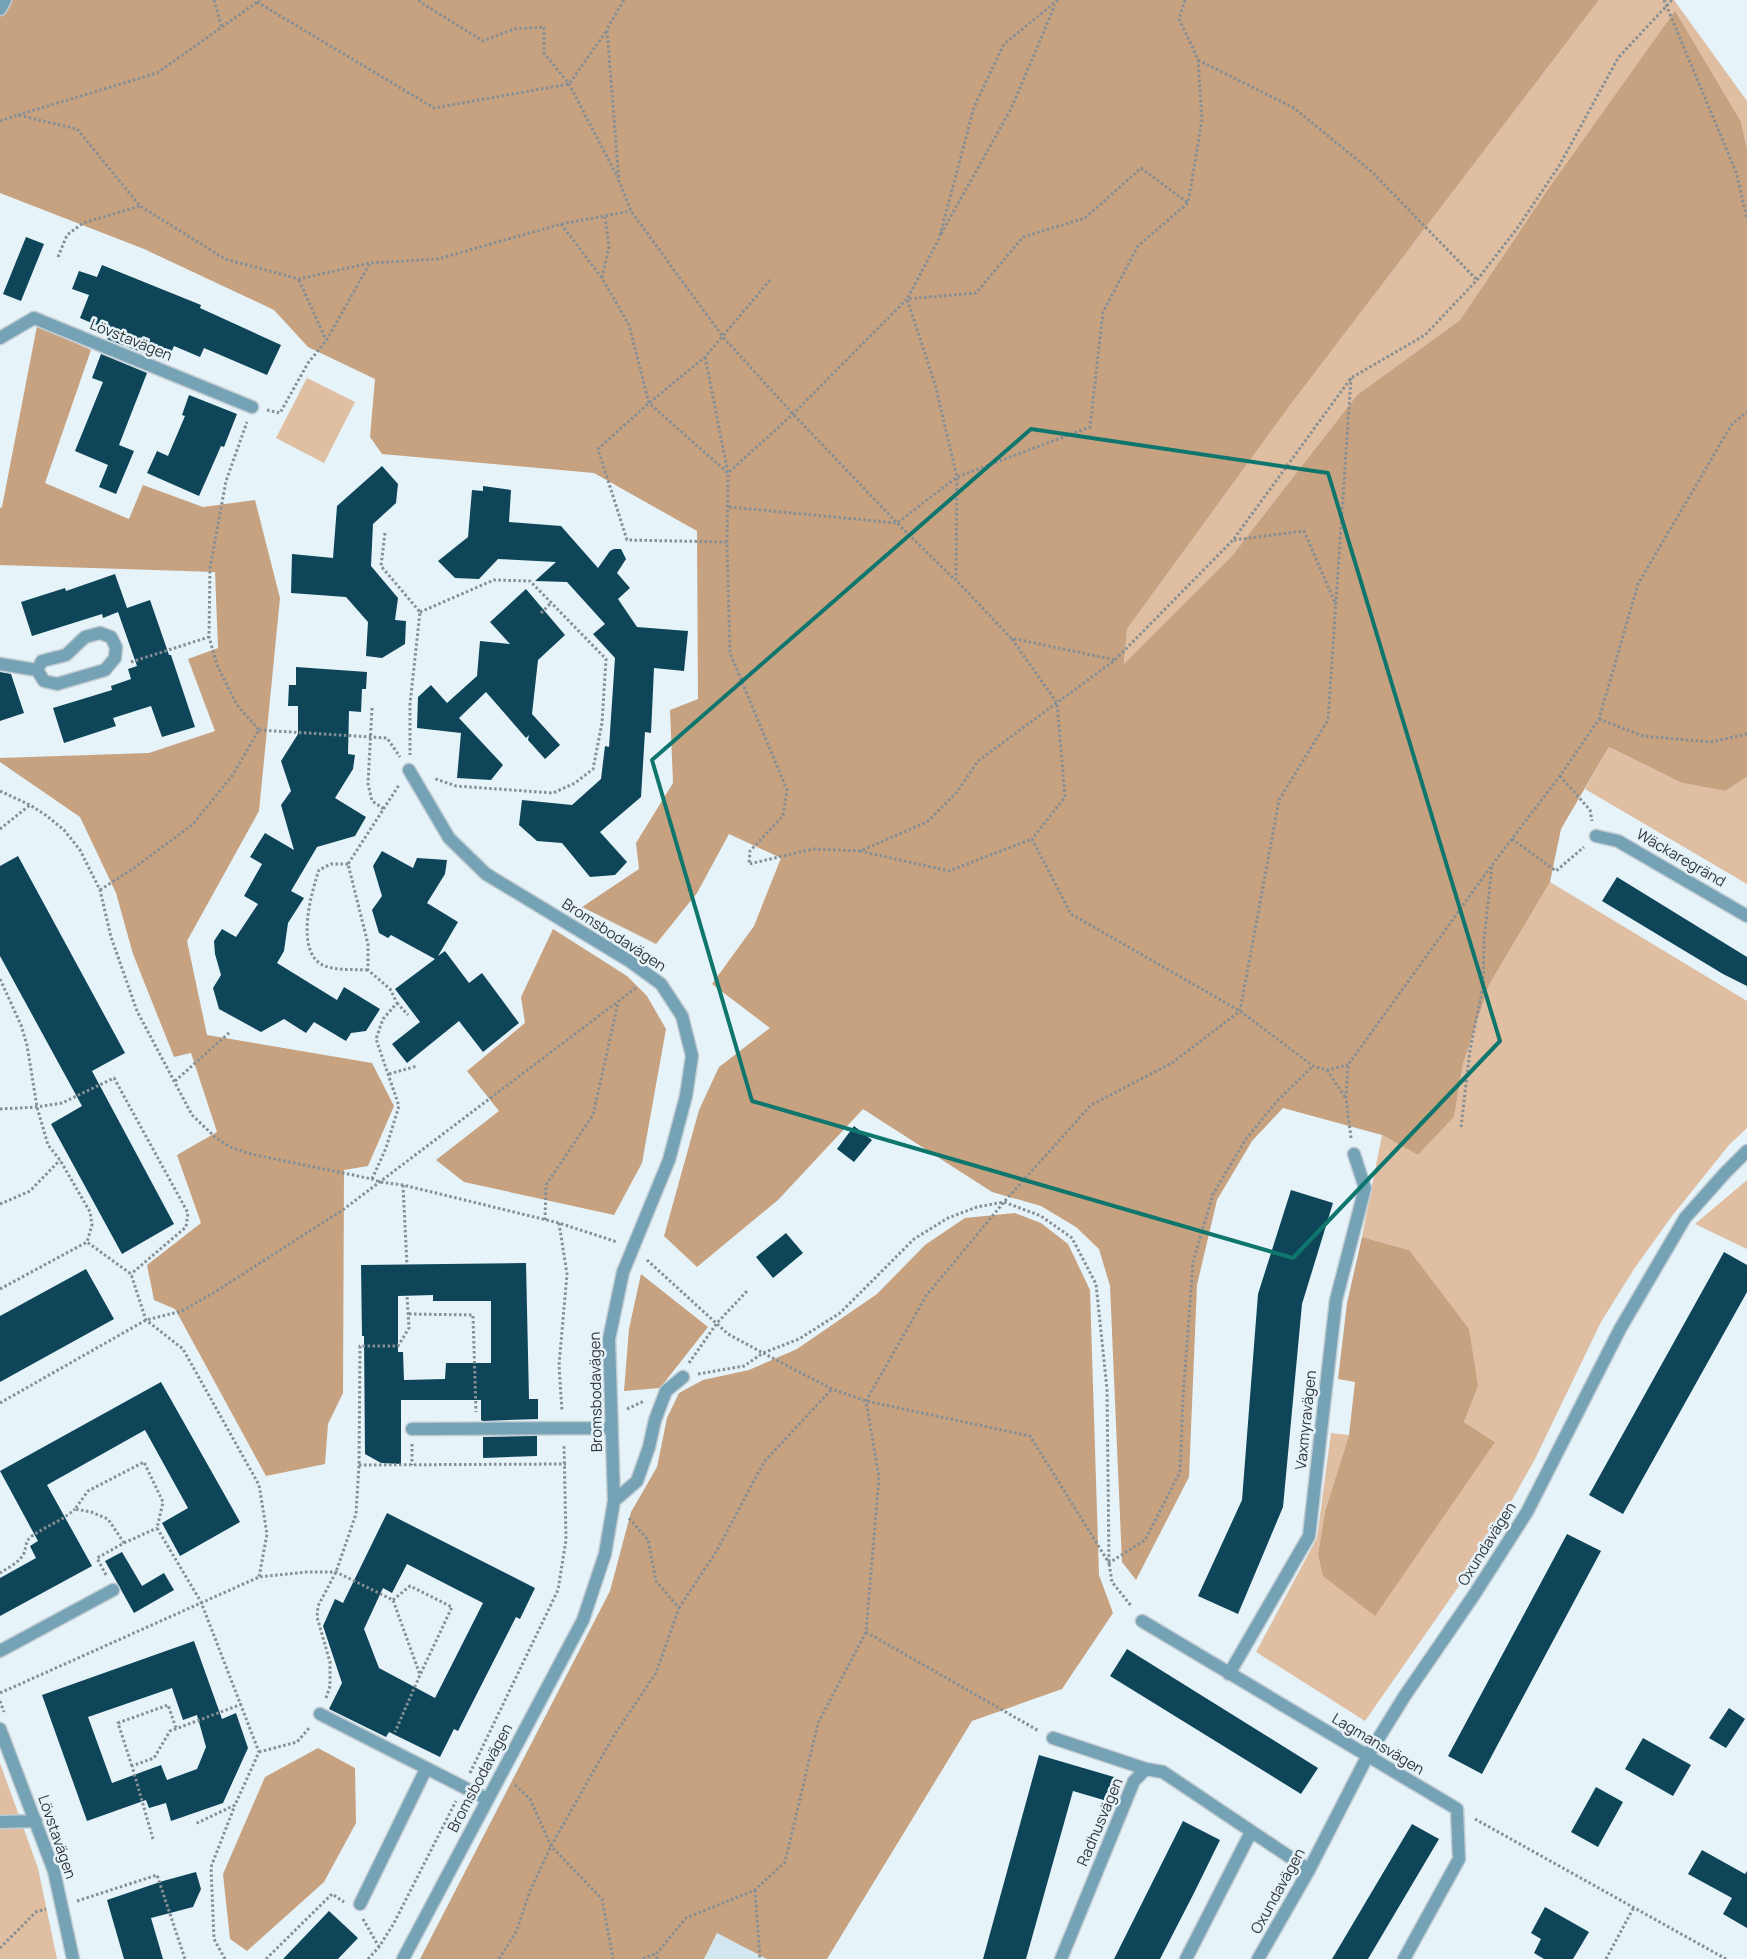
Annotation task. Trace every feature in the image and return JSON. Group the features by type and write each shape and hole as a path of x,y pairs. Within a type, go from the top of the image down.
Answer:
{"street":[{"path":"0,10 5,0"},
{"name":"Lövstavägen","path":"0,338 34,318 252,407"},
{"path":"0,664 37,670 44,681 57,684 105,670 115,658 116,648 111,637 100,633 85,637 66,655 42,661 37,670"},
{"name":"Bromsbodavägen","path":"403,1959 583,1620 605,1554 614,1501 609,1338 623,1272 668,1160 686,1096 692,1056 682,1016 661,984 651,975 486,874 449,838 410,770"},
{"name":"Wäckaregränd","path":"1596,836 1618,841 1747,916"},
{"name":"Oxundavägen","path":"1258,1959 1309,1870 1367,1757 1404,1697 1474,1595 1527,1512 1620,1329 1685,1218 1747,1151"},
{"name":"Vaxmyravägen","path":"1229,1674 1309,1536 1336,1300 1365,1188 1354,1154"},
{"path":"614,1501 636,1481 650,1447 655,1420 666,1391 683,1377"},
{"path":"412,1429 563,1428 611,1423"},
{"path":"0,1651 113,1590"},
{"name":"Lagmansvägen","path":"1142,1621 1457,1809"},
{"path":"320,1714 462,1788 487,1799"},
{"name":"Lövstavägen","path":"0,1729 54,1871 73,1959"},
{"path":"1053,1738 1146,1769 1163,1772 1309,1870"},
{"path":"354,1904 426,1769"},
{"name":"Radhusvägen","path":"1061,1959 1134,1781 1146,1769"},
{"path":"1404,1959 1459,1859 1457,1809"},
{"path":"0,1822 36,1821"},
{"path":"1186,1959 1251,1832"}],"path":[{"path":"214,0 222,28"},
{"path":"419,0 483,41 514,29 544,27 544,53 569,84 619,181 631,211 723,337 896,523 956,580 1011,638 1057,703 1065,797 1032,839 949,871 860,851 813,849 749,864 750,851 783,816 787,790 730,653 726,542 729,507 728,473 705,357"},
{"path":"0,122 156,73 258,1 434,108 569,84 607,29 624,0"},
{"path":"729,507 896,523 957,477 1090,427 1102,312 1138,246 1188,203 1202,120 1198,59 1179,18 1185,0"},
{"path":"1664,0 1736,172 1747,219"},
{"path":"860,851 927,822 957,792 978,760 1115,660 1233,540 1352,378 1425,335 1477,280 1516,230 1559,166 1618,58 1672,0"},
{"path":"939,239 974,106 1004,44 1057,1"},
{"path":"728,473 793,414 907,299 1011,109 1057,1"},
{"path":"607,29 619,181"},
{"path":"1198,59 1294,108 1371,171 1477,280"},
{"path":"18,116 77,129 140,206 225,259 299,280 370,263 438,259 561,224 631,211"},
{"path":"907,299 976,293 1023,237 1085,218 1141,168 1188,203"},
{"path":"58,257 67,234 84,223 140,206"},
{"path":"602,278 609,247 605,217"},
{"path":"561,224 602,278 629,325 649,403 728,473"},
{"path":"370,263 326,341 308,363 280,413 252,407 226,481 210,568 209,637 217,665 237,706 259,730 387,738 410,770 456,786 553,794 574,783 593,769 602,724 606,659 530,581 494,580 420,612"},
{"path":"726,542 627,540 598,449 649,403 705,357 771,279"},
{"path":"299,280 326,341"},
{"path":"907,299 935,384 957,477 956,580"},
{"path":"643,1959 657,1953 686,1918 755,1890 786,1862 818,1723 866,1632 879,1477 866,1401 926,1296 1004,1202 1090,1105 1172,1063 1240,1011 1279,800 1328,720 1352,378"},
{"path":"1354,1154 1346,1098 1348,1065 1492,865 1560,776 1599,719 1638,584 1732,424 1747,412"},
{"path":"1233,540 1304,531 1336,606"},
{"path":"368,970 368,944 348,864 410,770 410,704 420,612 381,566 385,533"},
{"path":"540,613 551,602"},
{"path":"105,670 209,637"},
{"path":"1011,638 1115,660"},
{"path":"372,708 368,784 372,801 384,809"},
{"path":"1599,719 1643,736 1711,742 1747,734"},
{"path":"100,890 134,868 192,824 232,776 259,730"},
{"path":"1512,839 1556,871 1596,836 1590,810 1560,776"},
{"path":"0,791 30,805 64,830 80,850 100,890 111,937 137,1011 192,1115 214,1137 230,1147 251,1154 380,1182 403,1185 559,1223 617,1242"},
{"path":"0,829 30,805"},
{"path":"1032,839 1071,914 1240,1011 1313,1066 1327,1070 1348,1065"},
{"path":"348,864 331,864 319,870 312,888 308,918 308,940 313,958 325,966 368,970 390,989 396,1003 408,1016"},
{"path":"1461,1127 1470,1050 1483,986 1484,940 1492,865"},
{"path":"0,1403 146,1320 182,1311 215,1292 344,1209 651,975"},
{"path":"0,979 23,1032 36,1107 48,1145 60,1160 90,1212 92,1226 87,1242 0,1289"},
{"path":"546,1220 546,1185 593,1115 618,1002"},
{"path":"372,1179 386,1148 399,1106 376,1039 383,1019 396,1003"},
{"path":"175,1081 230,1032"},
{"path":"389,1074 417,1066"},
{"path":"1109,1563 1144,1540 1180,1472 1183,1398 1193,1262 1213,1194 1246,1139 1276,1101 1313,1066"},
{"path":"1327,1070 1346,1098"},
{"path":"0,1108 36,1107 62,1103 114,1078 188,1213 186,1227 131,1274"},
{"path":"0,1204 30,1191 60,1160"},
{"path":"403,1185 407,1265"},
{"path":"683,1377 744,1366 763,1353 799,1339 840,1313 914,1239 948,1218 977,1207 1004,1202 1041,1216 1072,1238 1096,1284 1107,1389 1109,1563 1112,1582 1142,1621"},
{"path":"368,1959 394,1923 558,1590 566,1540 566,1464 559,1365 566,1274 559,1223"},
{"path":"87,1242 131,1274 146,1320 183,1349 259,1484 267,1534 259,1577"},
{"path":"647,1260 728,1334 832,1389 866,1401 940,1415 1030,1436 1109,1563"},
{"path":"683,1377 693,1355 717,1323 747,1291"},
{"path":"259,1752 297,1742 320,1714 330,1686 330,1662 317,1617 318,1606 336,1572 356,1514 360,1466 360,1346 398,1346 409,1328 407,1296"},
{"path":"409,1314 473,1315 476,1428"},
{"path":"499,1959 516,1932 530,1892 551,1846 613,1737 656,1673 679,1608 716,1552 764,1462 832,1389"},
{"path":"611,1423 666,1391"},
{"path":"0,1573 18,1560 24,1553 26,1542 32,1536 65,1519 88,1491 144,1462 163,1502 158,1528 201,1602 259,1752 235,1805 211,1867 214,1939 225,1959"},
{"path":"360,1466 566,1464"},
{"path":"614,1501 648,1540 656,1581 679,1608"},
{"path":"75,1509 91,1512 108,1519 124,1543"},
{"path":"113,1590 97,1558 124,1543 158,1528"},
{"path":"0,1693 259,1577 306,1572 336,1572 392,1600 420,1676"},
{"path":"388,1749 452,1607 410,1586 392,1600"},
{"path":"866,1632 1053,1738"},
{"path":"132,1766 154,1758 170,1730 242,1704"},
{"path":"153,1839 118,1723 168,1705 176,1728"},
{"path":"502,1772 530,1799 551,1846 602,1899 613,1959"},
{"path":"195,1824 235,1805"},
{"path":"1457,1809 1725,1959"},
{"path":"156,1875 185,1959"},
{"path":"755,1890 760,1959"},
{"path":"266,1959 332,1894 354,1904"},
{"path":"1606,1959 1634,1907"},
{"path":"361,1918 379,1946"},
{"path":"657,1953 657,1959"}],"highlighted area":[{"path":"1031,429 1328,473 1500,1041 1293,1258 752,1101 652,760"}],"shaded area":[{"path":"0,0 1599,0 1291,404 1127,629 1124,664 1231,557 1357,395 1460,320 1544,195 1675,11 1741,122 1747,149 1747,777 1725,791 1682,783 1609,747 1561,829 1550,882 1489,985 1463,1064 1454,1117 1418,1155 1382,1135 1283,1108 1252,1141 1217,1200 1197,1285 1189,1477 1136,1580 1122,1562 1110,1286 1099,1249 1076,1227 1041,1206 992,1192 863,1109 778,1200 697,1267 664,1236 699,1110 719,1067 770,1028 712,984 754,926 781,858 729,834 697,893 656,944 582,907 639,869 636,843 673,783 670,710 698,699 697,531 594,473 382,454 370,437 375,379 308,347 274,310 144,249 0,193"},
{"path":"1599,0 1674,0 1747,101 1747,149 1741,122 1544,195 1460,320 1357,395 1231,557 1124,665 1127,629 1291,404"},
{"path":"37,326 91,350 45,483 129,519 143,485 203,507 255,500 280,598 259,811 187,941 207,1035 372,1063 394,1106 368,1166 344,1170 343,1393 328,1424 325,1464 266,1476 175,1309 154,1300 147,1265 201,1223 177,1155 217,1132 191,1053 174,1057 133,954 116,893 80,817 0,762 0,758 149,753 215,731 188,659 218,648 215,572 0,565 0,508 2,507"},
{"path":"307,378 355,402 324,463 276,438"},
{"path":"1609,747 1682,783 1725,791 1747,777 1747,884 1585,789"},
{"path":"1550,882 1747,1001 1747,1128 1729,1145 1672,1216 1634,1269 1601,1322 1535,1459 1484,1550 1365,1721 1256,1652 1317,1538 1331,1433 1349,1435 1325,1511 1318,1554 1495,1442 1464,1422 1478,1386 1409,1250 1362,1237 1382,1135 1418,1155 1454,1117 1463,1064 1489,985"},
{"path":"553,929 627,976 647,996 666,1029 642,1163 614,1215 464,1182 436,1160 499,1111 467,1071 525,1023 521,997"},
{"path":"1747,1180 1747,1249 1695,1224"},
{"path":"1015,1213 1041,1223 1068,1244 1090,1290 1099,1575 1113,1613 1062,1689 972,1721 827,1959 767,1959 717,1933 704,1959 420,1959 610,1591 631,1512 657,1467 667,1418 679,1393 703,1380 749,1370 797,1349 877,1294 925,1245 965,1218"},
{"path":"1362,1237 1409,1250 1469,1329 1478,1386 1464,1422 1495,1442 1375,1616 1323,1576 1318,1554 1325,1511 1349,1435 1355,1382 1338,1379 1347,1303"},
{"path":"641,1274 708,1327 660,1388 624,1391 629,1329"},
{"path":"318,1748 355,1768 356,1823 324,1882 247,1951 230,1939 223,1874 265,1777"},
{"path":"0,1763 38,1868 57,1959 0,1959"},
{"path":"717,1933 767,1959 704,1959"}],"building":[{"path":"26,237 44,244 21,301 3,294"},
{"path":"102,265 201,305 200,308 281,345 267,375 204,348 200,357 174,346 167,362 107,339 110,331 80,318 89,295 72,289 79,271 97,277"},
{"path":"101,354 147,373 119,445 134,451 116,494 99,487 108,465 75,451 103,382 92,378"},
{"path":"189,395 237,414 224,447 221,446 199,496 147,473 157,451 168,456 185,416 182,415"},
{"path":"382,466 398,484 396,503 373,524 371,566 398,598 395,620 406,621 405,644 382,658 366,656 368,622 346,597 291,593 292,554 333,558 337,506"},
{"path":"483,486 511,490 509,522 561,526 598,568 610,551 621,549 626,559 617,573 630,588 618,599 637,627 688,631 684,671 654,668 651,733 645,732 641,797 600,832 627,862 615,875 590,877 562,843 537,841 519,825 522,800 572,805 601,779 605,746 609,747 615,658 593,634 605,624 567,582 535,581 556,562 498,559 479,579 455,578 438,561 468,537 472,490 483,491"},
{"path":"115,574 127,608 150,600 195,727 162,737 151,706 113,718 116,726 64,743 53,708 112,690 111,686 131,679 128,669 137,666 118,612 103,618 102,614 32,636 21,602 65,588 66,591"},
{"path":"526,589 565,635 538,660 532,714 560,745 545,759 528,740 529,735 526,738 486,692 459,718 503,765 491,780 457,778 461,733 417,728 418,697 431,685 447,703 477,676 480,641 510,644 490,622"},
{"path":"296,667 367,672 366,689 362,689 361,712 349,711 348,754 355,755 353,769 335,798 366,817 355,836 317,847 291,891 304,898 288,923 284,951 277,963 337,1000 344,987 380,1009 366,1031 351,1033 346,1041 314,1022 306,1033 284,1019 261,1032 219,1009 213,988 221,975 215,954 214,941 222,929 236,937 258,904 244,896 262,864 250,857 265,833 294,850 281,805 291,791 281,761 298,734 298,706 288,706 289,685 296,685"},
{"path":"0,672 11,674 24,713 0,721"},
{"path":"382,851 413,868 417,858 447,860 445,874 427,903 458,922 438,956 445,951 469,983 482,973 519,1023 483,1052 459,1021 407,1063 392,1044 420,1022 395,989 435,959 391,935 388,938 379,933 372,910 382,896 373,866"},
{"path":"18,856 125,1053 92,1071 174,1224 122,1254 51,1124 82,1106 0,956 0,866"},
{"path":"1617,877 1747,957 1747,986 1723,974 1602,901"},
{"path":"854,1126 872,1140 854,1162 837,1149"},
{"path":"1291,1190 1333,1203 1302,1304 1283,1507 1238,1614 1198,1596 1242,1500 1258,1294"},
{"path":"786,1233 803,1253 773,1278 756,1257"},
{"path":"1724,1252 1747,1265 1747,1292 1623,1514 1589,1495"},
{"path":"526,1263 529,1399 538,1399 538,1419 483,1421 481,1420 481,1400 401,1400 401,1464 381,1463 365,1454 361,1265","holes":["433,1295 433,1301 491,1301 491,1363 446,1363 445,1379 404,1380 403,1352 398,1352 398,1296"]},
{"path":"86,1269 114,1319 0,1382 0,1316"},
{"path":"161,1382 240,1522 180,1556 162,1523 188,1508 145,1430 47,1485 92,1566 0,1616 0,1578 36,1558 30,1546 38,1541 0,1471"},
{"path":"537,1436 537,1456 483,1458 483,1437"},
{"path":"387,1513 535,1588 520,1619 516,1617 458,1731 454,1729 440,1757 389,1732 386,1737 329,1709 342,1683 323,1626 335,1599 343,1603","holes":["407,1564 483,1603 435,1698 379,1668 364,1629 383,1588 392,1593"]},
{"path":"1567,1534 1601,1551 1482,1774 1448,1756"},
{"path":"122,1552 142,1586 164,1573 174,1590 134,1613 105,1561"},
{"path":"194,1641 222,1719 236,1713 248,1748 223,1803 171,1821 166,1803 149,1808 146,1800 87,1821 42,1695","holes":["172,1688 183,1720 197,1715 206,1747 197,1769 167,1780 161,1765 112,1783 88,1717"]},
{"path":"1127,1649 1318,1768 1301,1794 1110,1676"},
{"path":"1729,1708 1745,1719 1726,1748 1709,1738"},
{"path":"1643,1738 1691,1765 1673,1796 1625,1769"},
{"path":"1039,1755 1114,1777 1107,1801 1073,1791 1026,1959 983,1959"},
{"path":"1596,1787 1623,1802 1598,1847 1571,1832"},
{"path":"1183,1821 1220,1840 1194,1893 1160,1959 1114,1959"},
{"path":"1412,1824 1439,1839 1368,1959 1332,1959"},
{"path":"1702,1850 1745,1874 1747,1871 1747,1928 1723,1914 1732,1898 1688,1874"},
{"path":"196,1872 201,1889 193,1907 151,1918 163,1959 124,1959 107,1900"},
{"path":"1545,1907 1589,1932 1573,1959 1544,1959 1534,1953 1541,1939 1531,1933"},
{"path":"329,1911 358,1938 338,1959 283,1959"}]}
